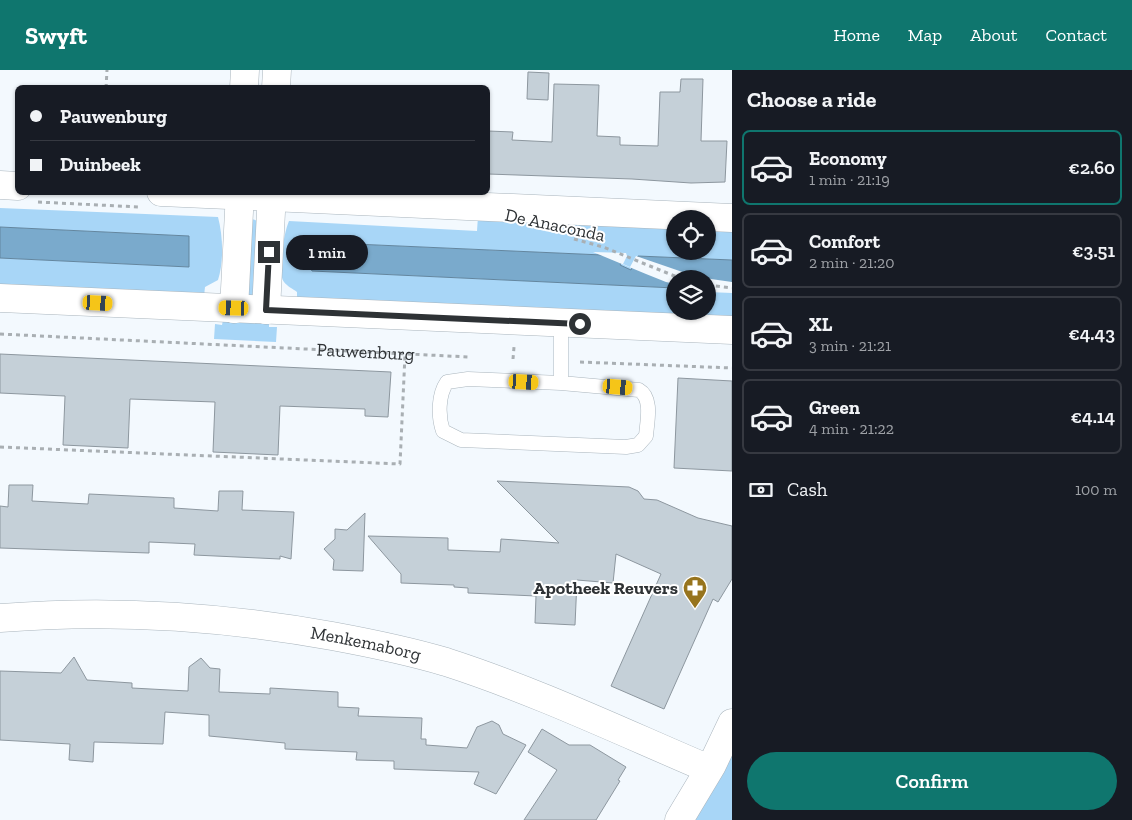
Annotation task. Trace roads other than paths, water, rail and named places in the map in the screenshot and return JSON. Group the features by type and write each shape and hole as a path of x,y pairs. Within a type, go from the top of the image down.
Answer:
{"street":[{"path":"244,85 245,70"},
{"path":"276,85 277,70"},
{"path":"0,185 15,191"},
{"path":"151,200 225,195"},
{"path":"234,308 240,195"},
{"path":"266,310 272,195 732,218"},
{"path":"0,298 732,330"},
{"name":"Menkemaborg","path":"0,618 57,614 159,615 265,624 369,643 444,662 516,686 709,769"},
{"path":"679,820 709,769 732,723"}],"lane":[{"path":"561,323 561,383"},
{"path":"468,379 561,383 640,390 645,393 648,400 646,436 638,445 626,447 461,440 450,436 443,430 440,422 441,390 447,382 468,379"}],"place":[{"name":"Apotheek Reuvers","path":"695,609"}]}
